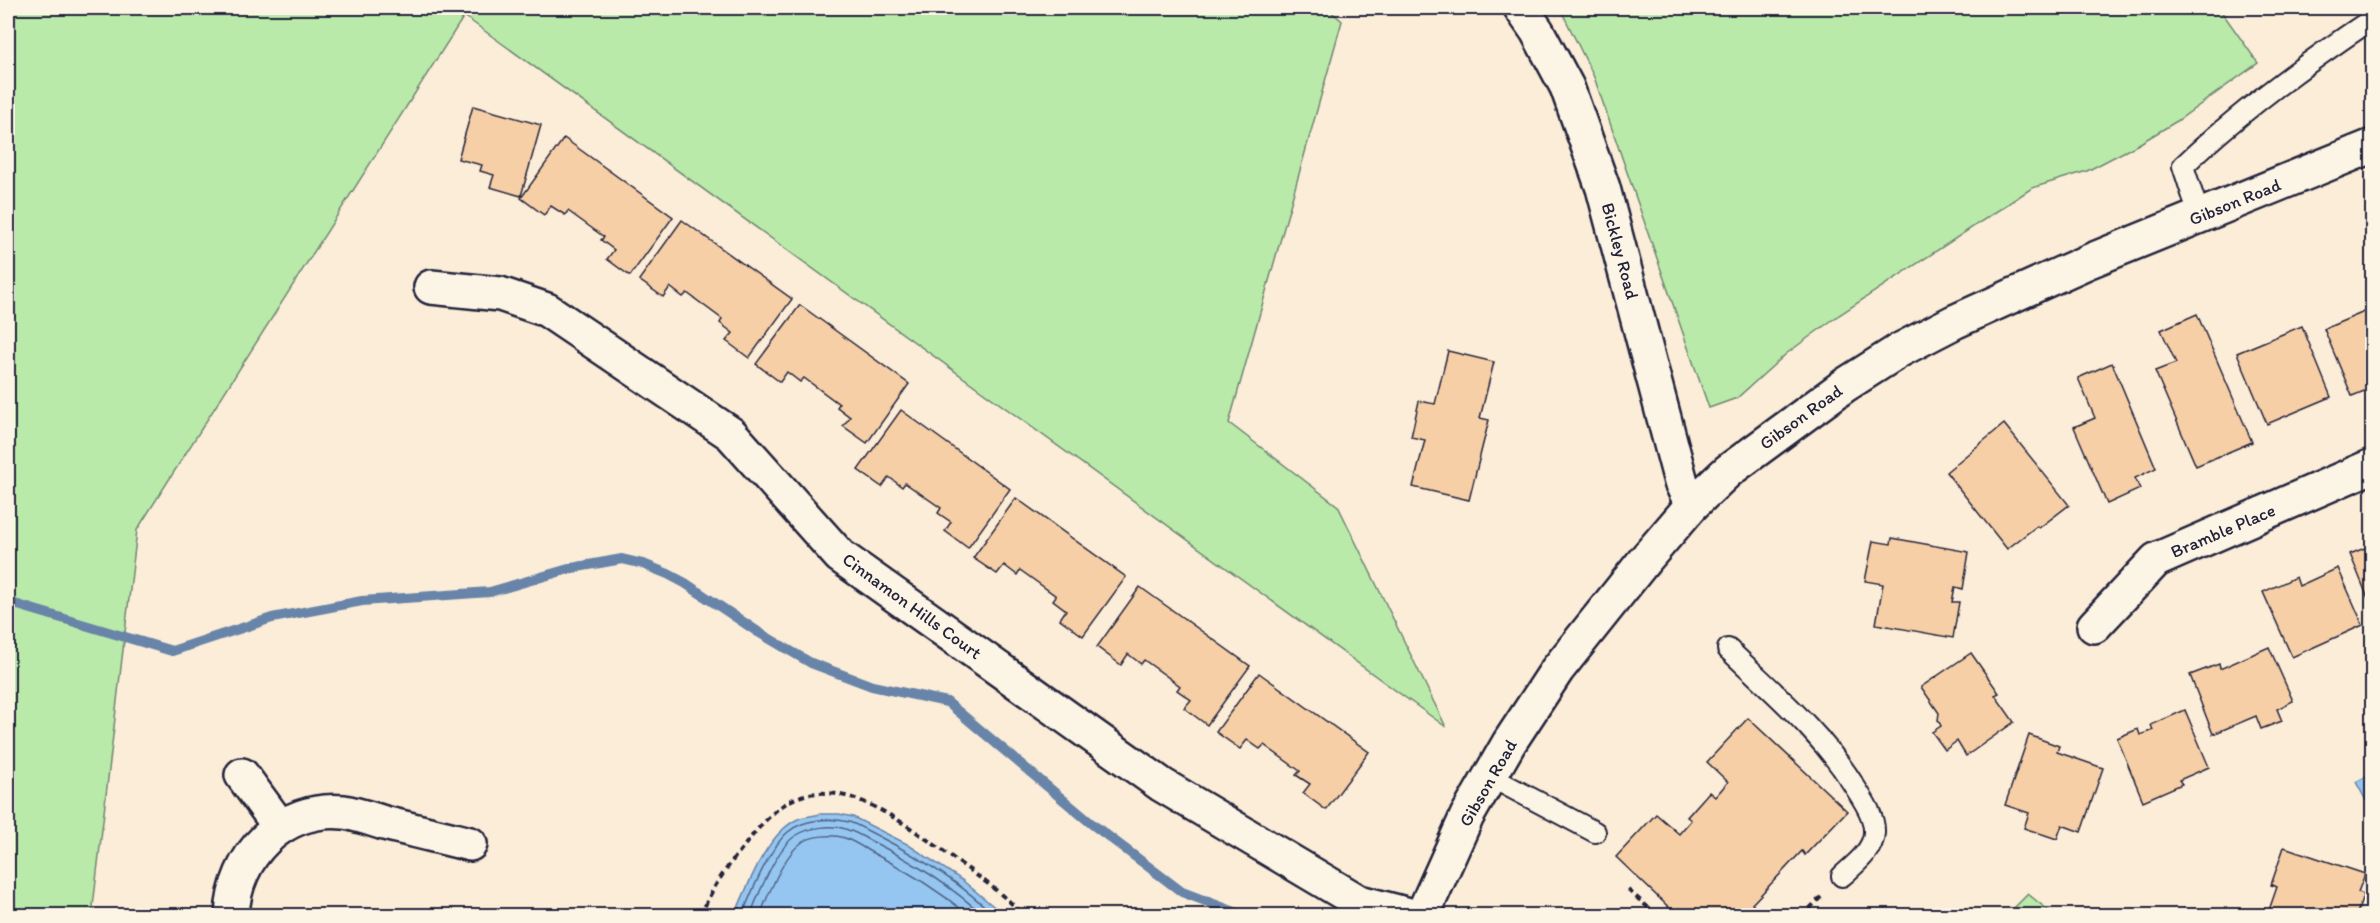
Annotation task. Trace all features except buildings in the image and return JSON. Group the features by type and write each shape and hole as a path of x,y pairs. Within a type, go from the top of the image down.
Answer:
{"street":[{"name":"Bickley Road","path":"1521,8 1537,31 1567,87 1603,188 1682,482 1692,505"},
{"name":"Gibson Road","path":"1422,915 1467,816 1489,776 1557,670 1602,610 1692,505 1728,471 1845,385 1900,350 1965,317 2199,215 2373,146"},
{"name":"Cinnamon Hills Court","path":"431,287 500,294 547,310 731,434 840,556 1162,785 1359,902 1413,915"},
{"name":"Bramble Place","path":"2094,626 2156,560 2373,466"},
{"path":"242,776 280,827"},
{"path":"232,915 236,888 244,864 280,827 310,814 344,812 470,844"}],"lane":[{"path":"2199,215 2183,166 2214,137 2332,46 2373,19"},
{"path":"1728,650 1815,732 1838,760 1862,798 1872,819 1872,839 1864,855 1842,876"},
{"path":"1489,776 1595,832"}],"path":[{"path":"701,915 727,868 771,815 786,803 803,795 821,793 849,797 900,820 996,889 1024,915"},
{"path":"1628,890 1658,915"}],"green space":[{"path":"8,8 1327,8 1342,21 1229,423 1338,506 1446,727 464,16 137,530 92,915 8,915"},
{"path":"1560,8 2219,8 2258,63 2177,121 2137,145 2087,171 2032,188 1839,315 1786,354 1737,398 1709,408 1594,77"},
{"path":"2028,894 2054,915 2007,915"}],"water":[{"path":"2372,773 2372,804 2369,806 2356,782"},
{"path":"821,814 853,817 907,844 962,880 1004,915 735,915 760,861 777,836 798,819"}],"waterway":[{"path":"8,602 172,651 272,618 362,601 490,592 572,568 622,559 643,564 685,583 758,632 811,663 872,686 947,702 1092,824 1182,892 1245,916"}]}
